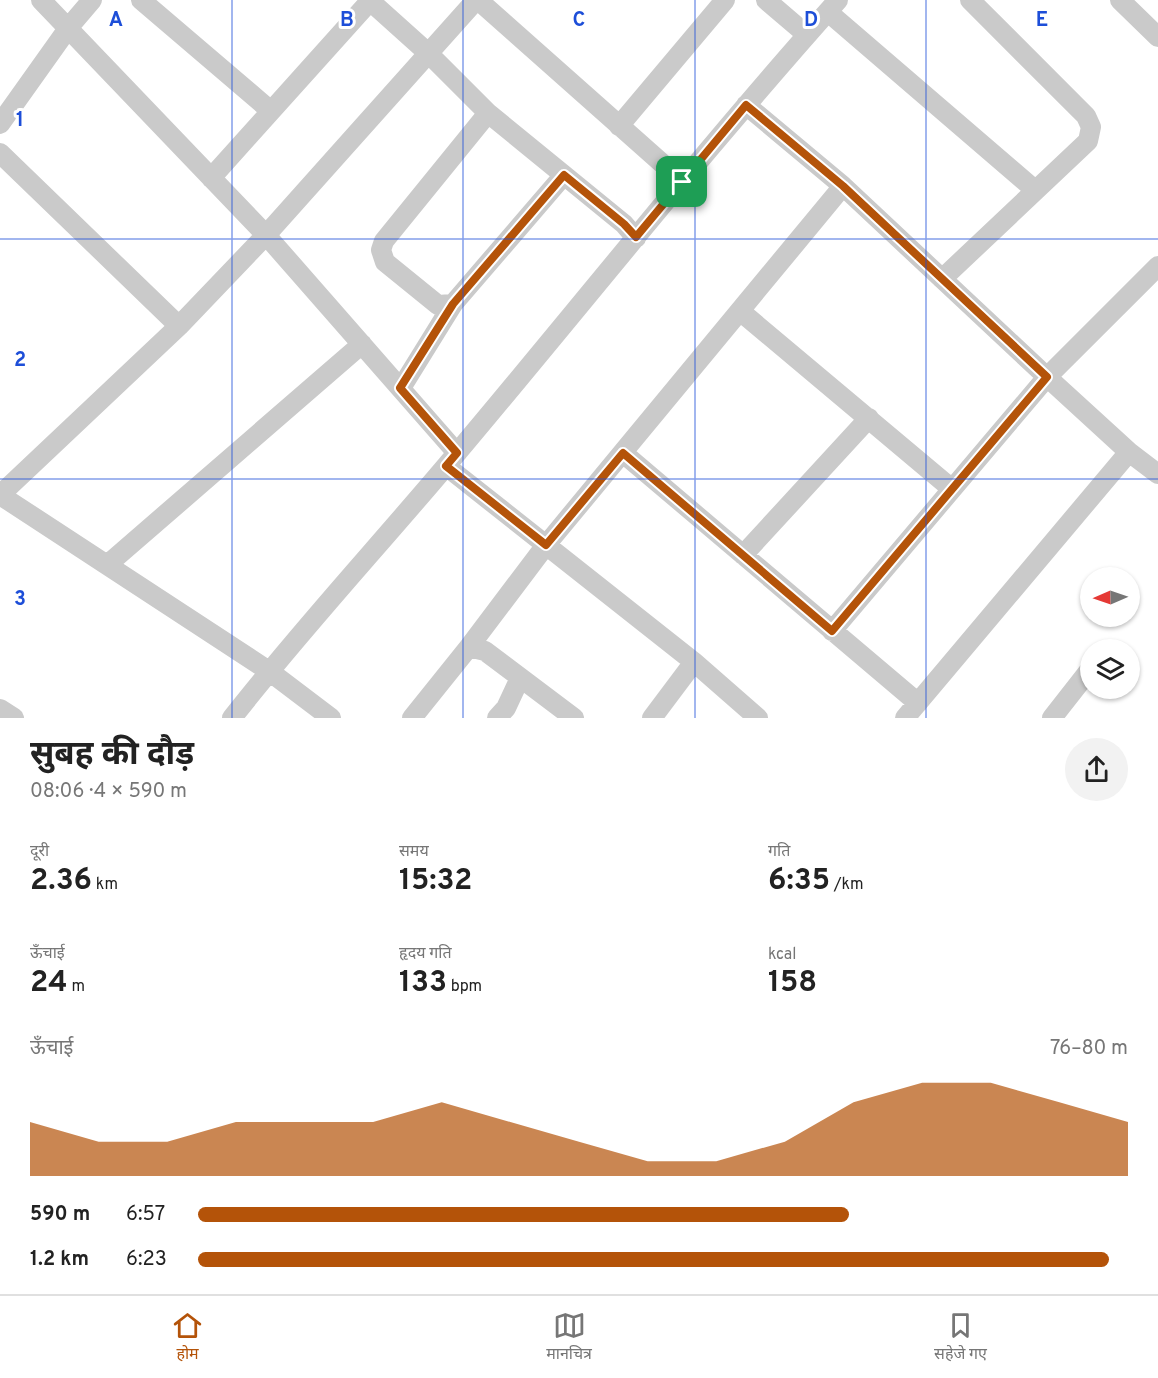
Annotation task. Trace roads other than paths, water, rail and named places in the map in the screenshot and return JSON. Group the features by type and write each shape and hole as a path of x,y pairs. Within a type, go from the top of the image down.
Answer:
{"street":[{"path":"41,0 266,235 400,388 452,459 546,545 694,662 758,718"},
{"path":"0,124 69,27 92,0"},
{"path":"141,0 271,111"},
{"path":"210,178 369,0 428,53 488,113 624,224 636,237"},
{"path":"332,718 269,671 0,495 179,326 266,235 477,0 682,182"},
{"path":"620,126 725,0"},
{"path":"766,0 807,35"},
{"path":"942,279 1088,141 1091,127 1086,116 970,0"},
{"path":"1120,0 1158,37"},
{"path":"232,718 269,671 452,459 746,105 833,6 1035,190"},
{"path":"746,105 843,186 1129,452 1156,469"},
{"path":"453,304 438,305 385,262 381,250 384,241 488,113"},
{"path":"0,153 179,326"},
{"path":"400,388 453,304 564,175"},
{"path":"412,718 546,545 843,186"},
{"path":"832,631 1047,377 1158,266"},
{"path":"740,311 952,489"},
{"path":"107,565 362,344"},
{"path":"743,555 869,418"},
{"path":"623,453 832,631 911,711 1129,452"},
{"path":"469,647 485,651 574,718"},
{"path":"652,718 694,662"},
{"path":"497,718 506,708 520,678"},
{"path":"1052,718 1080,682"},
{"path":"0,709 14,718"}]}
